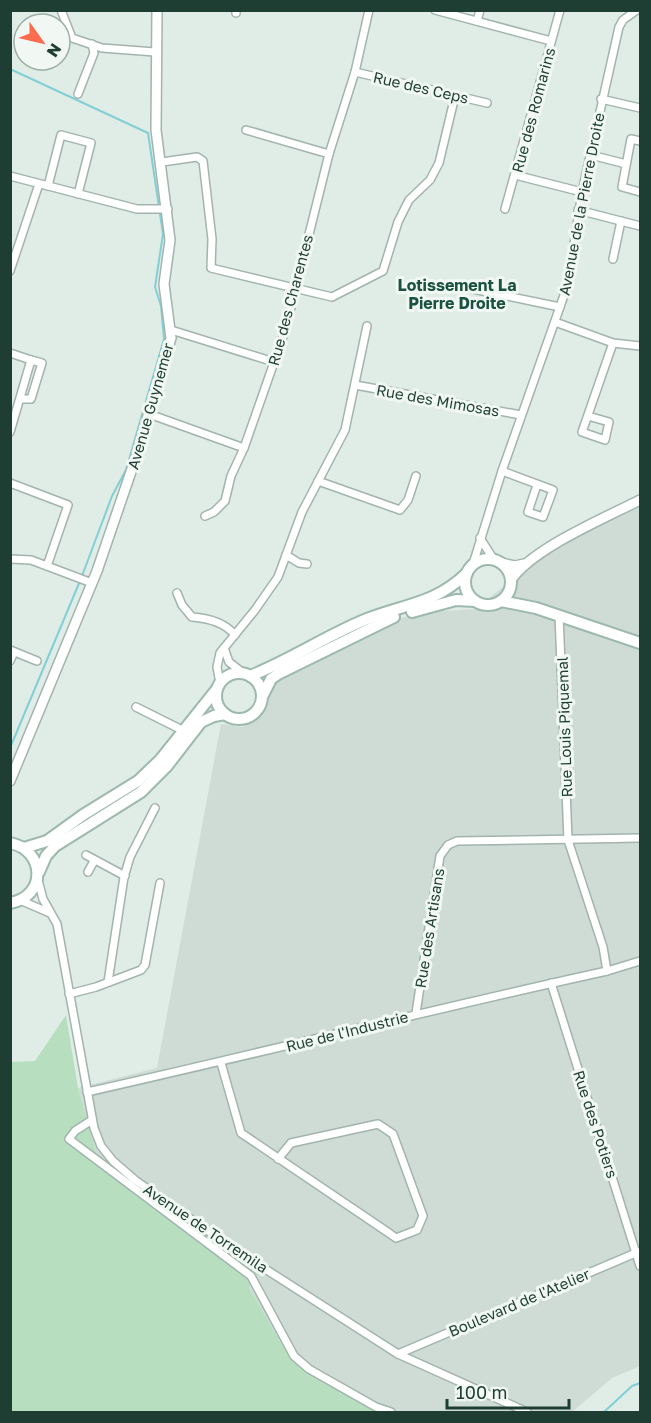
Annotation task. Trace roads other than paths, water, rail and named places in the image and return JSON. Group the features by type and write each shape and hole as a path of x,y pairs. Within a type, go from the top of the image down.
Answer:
{"main road":[{"path":"24,848 47,840 83,815 124,792 160,760 218,686 232,675 247,675 366,619 433,598 447,590 470,569 487,559 497,562 525,604"},
{"path":"470,569 466,589 475,602"},
{"path":"501,601 510,583"},
{"path":"14,903 29,895 46,856 56,846 75,831 129,800 155,780 201,722 225,714 241,720 251,717 260,708 266,687 278,674 384,621 456,600 489,605 501,601 525,604 640,643"},
{"path":"247,675 257,681 263,695"},
{"path":"218,686 216,701 225,714"},
{"path":"10,843 24,848 37,862 38,876"}],"street":[{"path":"61,10 72,38 102,48 155,52"},
{"name":"Avenue Guynemer","path":"10,781 149,414 171,330 164,284 170,240 162,209 162,162 156,130 157,10"},
{"name":"Rue des Charentes","path":"205,516 214,512 225,501 231,477 244,448 274,362 329,154 355,72 369,10"},
{"path":"435,10 551,41"},
{"path":"477,21 480,10"},
{"name":"Rue des Romarins","path":"505,209 560,10"},
{"name":"Avenue de la Pierre Droite","path":"470,569 521,415 568,284 578,210 620,27 623,20 637,10"},
{"path":"78,94 94,53 92,44"},
{"name":"Rue des Ceps","path":"355,72 487,103"},
{"path":"162,162 197,157 203,161 212,239 211,268 294,290 332,297 383,271 405,207 430,180 439,163 455,96"},
{"path":"602,99 640,108"},
{"path":"246,130 329,154"},
{"path":"48,186 62,135 91,143 78,194"},
{"path":"640,141 632,139 622,187 640,192"},
{"path":"591,155 626,164"},
{"path":"515,175 582,192"},
{"path":"10,176 137,209 162,209"},
{"path":"10,271 39,184"},
{"path":"578,210 640,226"},
{"path":"613,259 621,221"},
{"path":"468,288 560,307"},
{"path":"555,322 613,343 640,346"},
{"path":"218,686 217,659 278,577 318,481 345,430 367,326"},
{"path":"171,330 274,362"},
{"path":"588,416 613,343"},
{"path":"10,353 42,363 31,399 20,399"},
{"path":"10,432 31,360"},
{"name":"Rue des Mimosas","path":"355,385 521,415"},
{"path":"149,414 244,448"},
{"path":"502,471 553,490 543,517 528,512 537,485"},
{"path":"318,481 400,510 408,500 416,476"},
{"path":"10,483 68,505 47,566"},
{"path":"480,538 497,562 516,566 527,563 570,536 640,500"},
{"path":"286,555 299,563 307,564"},
{"path":"10,559 31,560 85,580"},
{"path":"510,583 527,563"},
{"path":"177,593 182,605 192,617 207,618 229,627 235,635"},
{"name":"Rue Louis Piquemal","path":"559,615 568,840 603,947 607,971"},
{"path":"224,648 228,663 247,675"},
{"path":"10,661 12,651 37,661"},
{"path":"136,707 182,730"},
{"path":"108,981 130,857 155,808"},
{"path":"568,840 640,838"},
{"name":"Rue des Artisans","path":"416,1013 440,856 448,845 457,841 495,839 568,840"},
{"path":"86,855 125,876"},
{"path":"88,872 94,861"},
{"name":"Avenue de Torremila","path":"38,876 43,899 57,924 92,1120 101,1146 113,1161 135,1180 231,1247 398,1354 527,1413"},
{"path":"69,994 141,970 145,965 160,884"},
{"path":"14,903 52,914"},
{"path":"607,971 640,961"},
{"name":"Rue de l'Industrie","path":"87,1092 221,1063 416,1013 607,971"},
{"name":"Rue des Potiers","path":"551,983 638,1252 640,1266"},
{"path":"221,1063 241,1134 278,1159 396,1238 417,1230 423,1216 393,1134 385,1126 378,1124 291,1143 278,1159"},
{"path":"92,1120 75,1131 69,1139 251,1276 261,1301 294,1356 309,1369 376,1407 391,1413"},
{"name":"Boulevard de l'Atelier","path":"398,1354 638,1252"}],"waterway":[{"path":"10,69 148,133 163,234 155,287 161,306 164,339 126,470 112,496 82,576"},
{"path":"10,748 80,581"},
{"path":"604,1412 632,1386 640,1383"}],"district":[{"name":"Lotissement La Pierre Droite","path":"457,294"}]}
